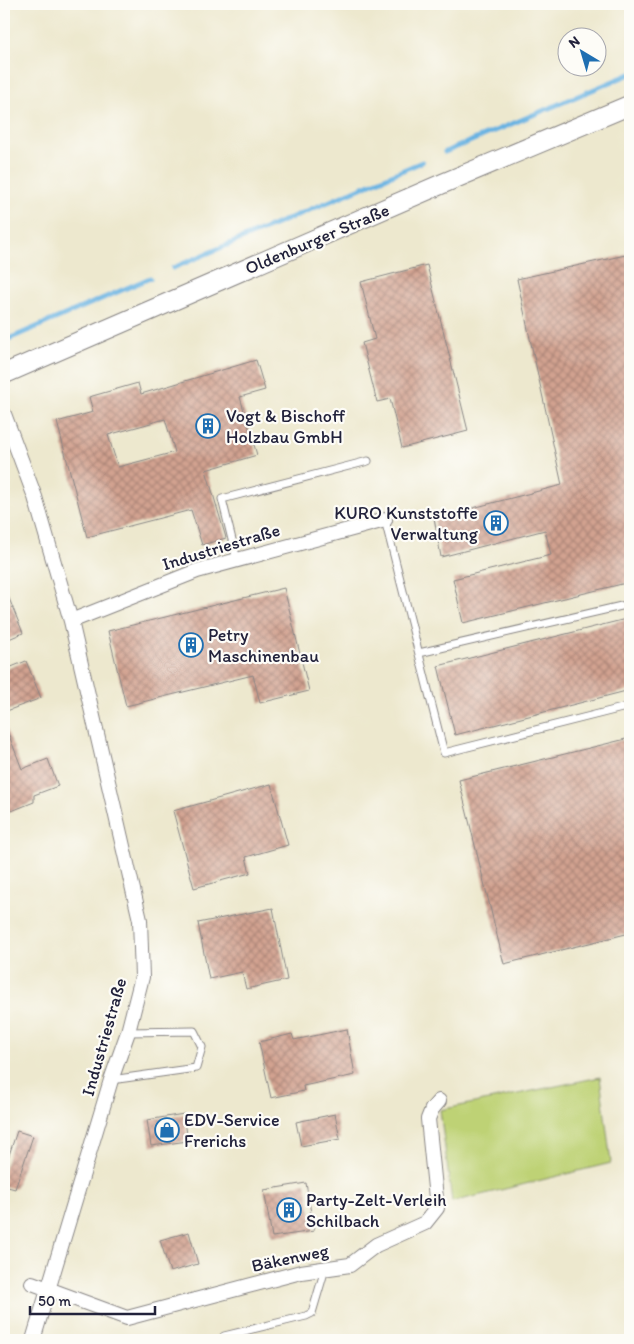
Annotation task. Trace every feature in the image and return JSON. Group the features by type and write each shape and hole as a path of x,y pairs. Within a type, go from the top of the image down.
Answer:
{"main road":[{"name":"Oldenburger Straße","path":"4,374 630,105"}],"street":[{"name":"Industriestraße","path":"4,414 35,498 71,621 140,920 142,977 128,1032 111,1080 33,1340"},
{"name":"Industriestraße","path":"71,621 197,570 385,520"},
{"name":"Bäkenweg","path":"32,1283 127,1318 301,1272 350,1265 376,1245 426,1223 437,1208 428,1119 432,1108 439,1101"}],"lane":[{"path":"237,560 222,499 368,461"},
{"path":"385,520 444,753 630,706"},
{"path":"419,653 630,604"},
{"path":"111,1080 196,1068 202,1046 194,1031 128,1032"},
{"path":"224,1336 312,1313 325,1269"}],"green space":[{"path":"600,1077 611,1163 452,1202 440,1110"}],"building":[{"path":"630,254 630,582 463,623 453,579 551,555 545,530 441,557 434,518 562,485 517,279"},
{"path":"427,265 468,431 402,448 390,399 377,402 362,343 375,339 361,282"},
{"path":"256,360 265,390 240,397 257,455 206,470 226,538 202,545 191,510 87,537 57,422 93,412 89,397 138,383 141,394","holes":["165,419 175,452 118,467 108,435"]},
{"path":"4,586 23,633 4,641"},
{"name":"Petry Maschinenbau","path":"284,588 309,691 260,703 253,675 126,706 108,631"},
{"path":"630,618 630,690 455,735 438,666"},
{"path":"26,661 41,698 4,712 4,670"},
{"path":"5,725 22,769 48,759 58,786 34,795 34,802 4,814"},
{"path":"630,738 630,933 504,964 459,780"},
{"path":"271,784 288,845 246,857 250,873 194,888 173,811"},
{"path":"273,908 287,980 246,989 242,972 209,979 198,923"},
{"path":"347,1029 355,1075 303,1086 304,1091 271,1098 259,1042 292,1034 294,1040"},
{"name":"EDV-Service Frerichs","path":"184,1114 188,1141 151,1146 147,1120"},
{"path":"335,1114 340,1139 301,1146 296,1122"},
{"path":"17,1131 33,1136 15,1189 4,1186 4,1170"},
{"name":"Party-Zelt-Verleih Schilbach","path":"306,1183 314,1231 272,1237 264,1190"},
{"path":"189,1232 198,1264 170,1272 160,1240"}],"waterway":[{"path":"445,152 630,74"},
{"path":"173,268 422,162"},
{"path":"4,341 150,278"}],"place":[{"name":"Vogt & Bischoff Holzbau GmbH","path":"208,426"},
{"name":"KURO Kunststoffe Verwaltung","path":"496,523"},
{"name":"Petry Maschinenbau","path":"191,645"},
{"name":"EDV-Service Frerichs","path":"167,1130"},
{"name":"Party-Zelt-Verleih Schilbach","path":"289,1210"}]}
